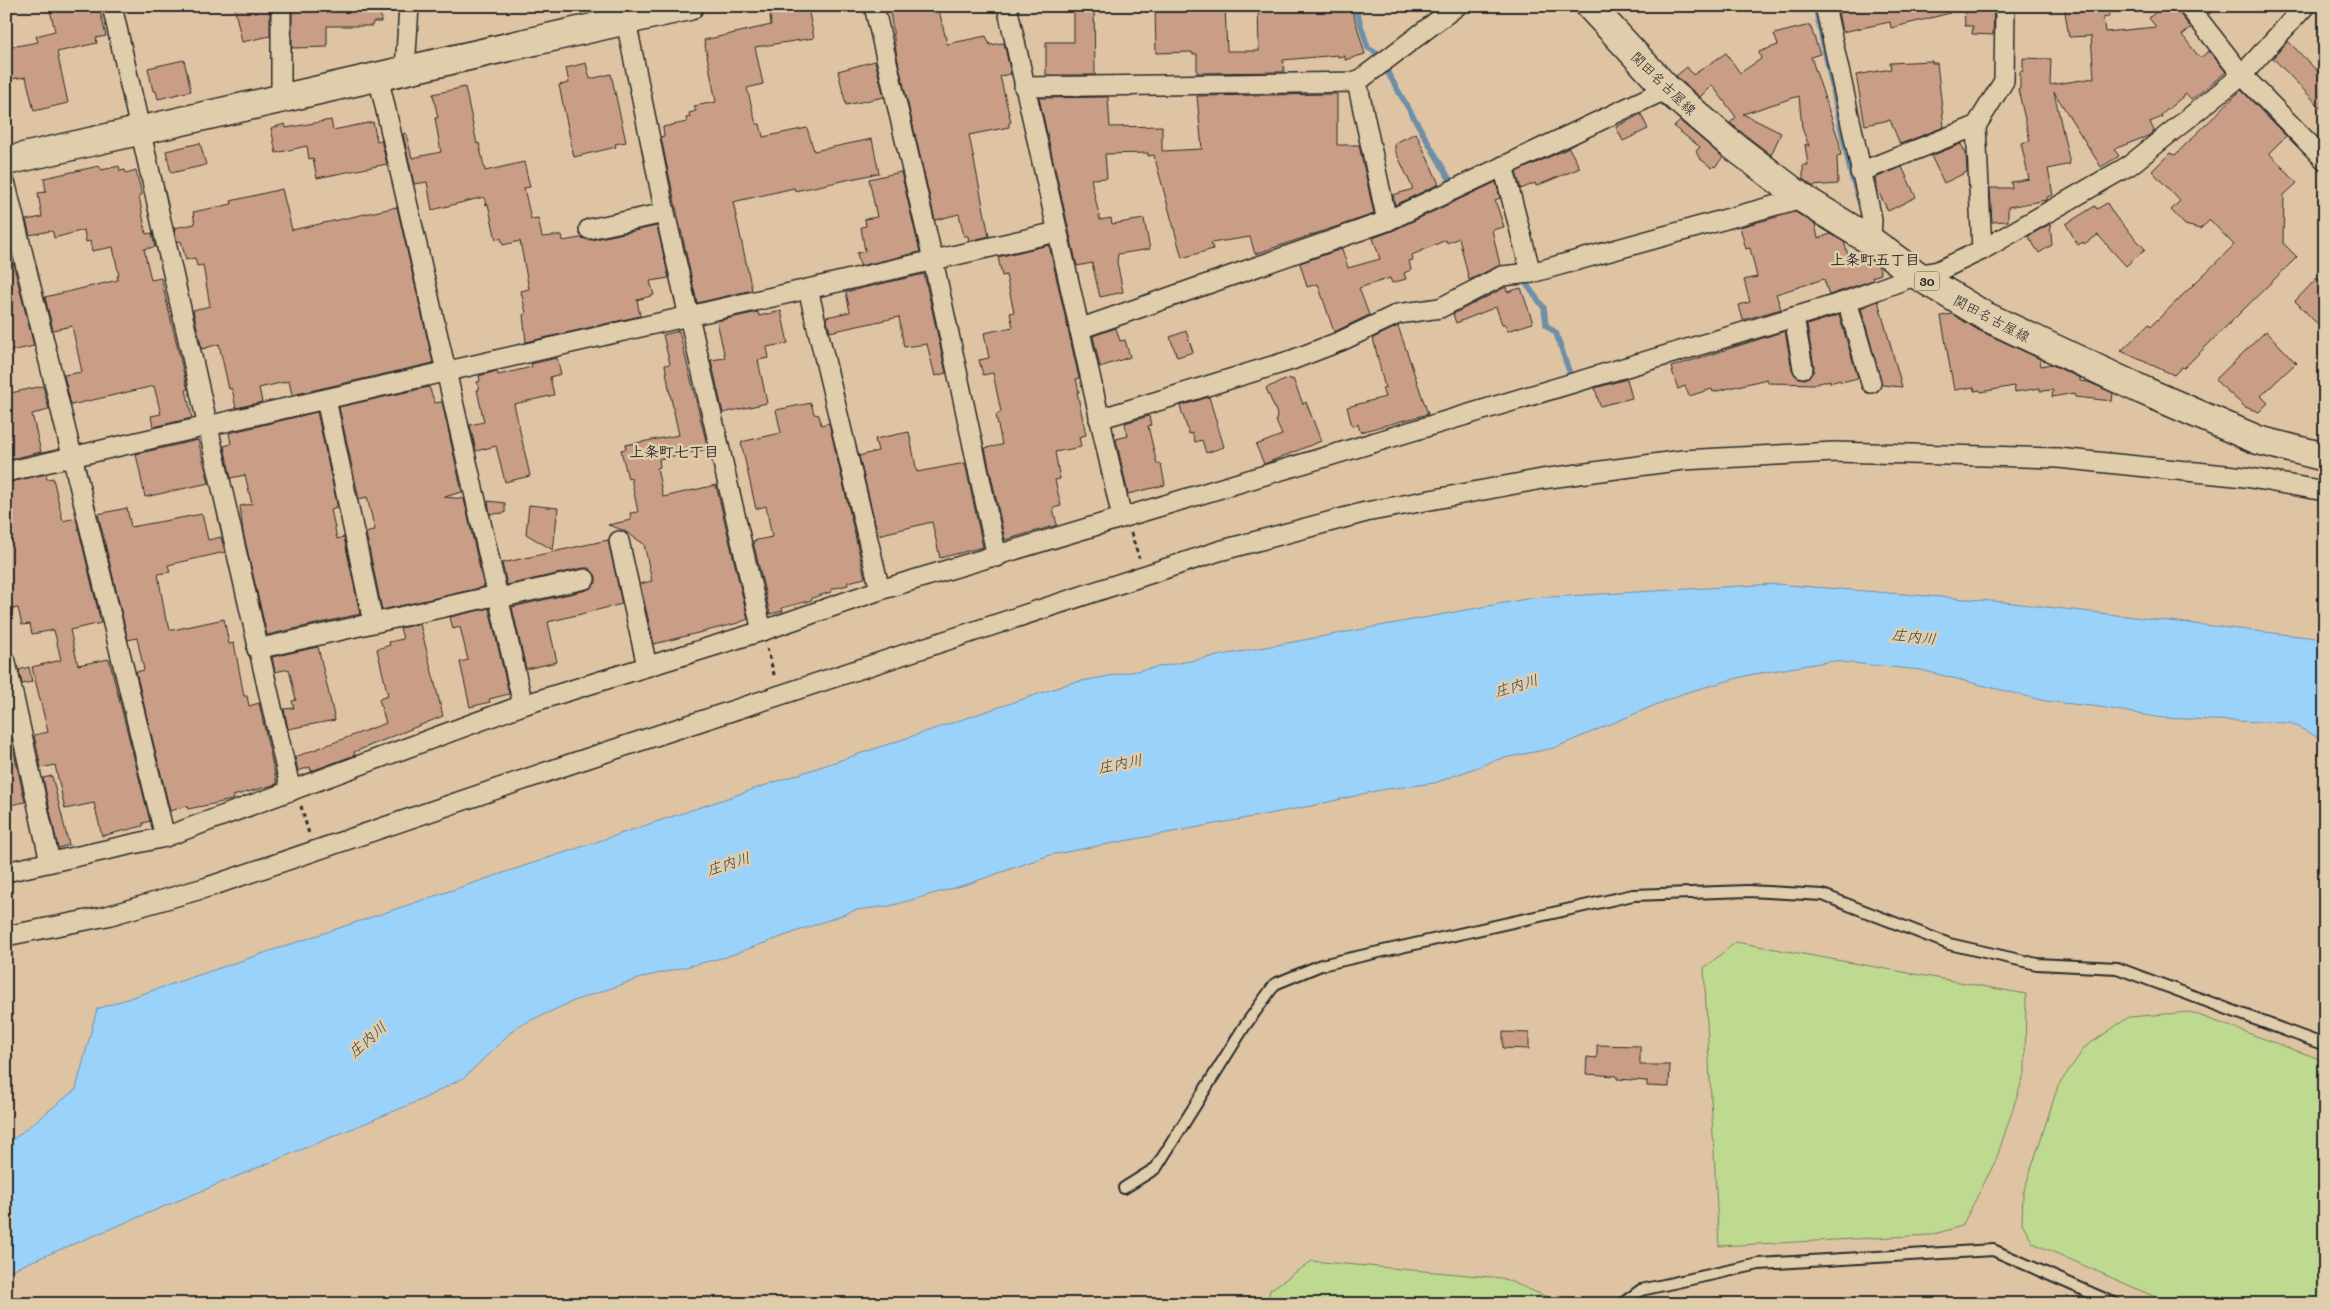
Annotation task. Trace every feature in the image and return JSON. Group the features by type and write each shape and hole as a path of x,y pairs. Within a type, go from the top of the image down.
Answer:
{"main road":[{"path":"6,161 689,6"},
{"name":"関田名古屋線","path":"1590,6 1667,89 1727,141 1802,198 1871,241 1917,275 1985,316 2142,390 2258,440 2325,457"}],"street":[{"path":"112,6 257,649 293,790"},
{"path":"281,6 281,98"},
{"path":"406,70 409,6"},
{"path":"874,6 933,260 997,557"},
{"path":"1007,6 1099,419 1124,517"},
{"path":"1024,87 1357,82 1456,6"},
{"path":"1825,6 1860,172 1872,219 1871,241"},
{"path":"1982,250 1976,126 2004,81 2005,6"},
{"path":"2188,6 2242,75 2325,160"},
{"path":"6,872 165,837 523,705 762,631 880,590 997,557 1124,517 1848,301 1917,275 1938,271 1982,250 2130,165 2242,75 2305,6"},
{"path":"626,21 665,213 762,631"},
{"path":"378,76 523,705"},
{"path":"1357,82 1387,221"},
{"path":"1079,329 1387,221 1667,89"},
{"path":"1860,172 1976,126"},
{"path":"1503,166 1531,273"},
{"path":"6,185 165,837"},
{"path":"1099,419 1292,360 1340,341 1398,314 1440,308 1502,276 1531,273 1802,198"},
{"path":"589,230 665,213"},
{"path":"6,472 1057,232"},
{"path":"808,289 880,590"},
{"path":"1848,301 1871,382"},
{"path":"1794,317 1803,368"},
{"path":"326,399 373,622"},
{"path":"6,936 107,916 208,887 780,695 1219,551 1366,512 1542,479 1683,460 1834,452 2058,458 2245,477 2325,491"},
{"path":"620,541 647,666"},
{"path":"257,649 373,622 585,579"},
{"path":"6,662 50,862"}],"lane":[{"path":"1124,1188 1156,1168 1244,1027 1275,984 1321,965 1633,896 1748,891 1823,895 1949,944 2037,964 2117,968 2325,1045"},
{"path":"1622,1304 1641,1290 1758,1264 1993,1250 2116,1304"}],"path":[{"path":"1124,517 1144,576"},
{"path":"762,631 780,695"},
{"path":"293,790 314,851"}],"green space":[{"path":"1736,942 2026,994 2025,1072 1996,1160 1962,1226 1931,1235 1719,1246 1704,968"},
{"path":"2190,1012 2325,1061 2325,1304 2171,1304 2033,1243 2022,1223 2023,1194 2058,1086 2085,1047 2129,1017"},
{"path":"1312,1261 1502,1278 1564,1304 1267,1304 1270,1290"}],"water":[{"name":"庄内川","path":"1776,584 2004,602 2325,639 2325,741 2290,723 2162,718 2100,707 2045,701 1921,670 1831,661 1749,675 1684,693 1554,748 1499,759 1435,783 1380,790 1311,806 1050,855 968,884 890,906 856,910 726,957 644,977 576,1000 516,1027 465,1077 421,1100 6,1272 6,1145 76,1089 97,1009 1071,683 1531,598"}],"building":[{"path":"49,6 99,6 106,36 96,38 97,43 57,52 68,103 34,111 26,77 9,79 6,48 38,42 36,36 55,31"},
{"path":"234,6 270,6 270,36 242,42"},
{"path":"292,6 381,6 381,22 373,22 372,26 327,26 327,47 292,48"},
{"path":"889,6 938,6 947,44 986,36 990,45 1004,43 1011,74 1000,76 1011,122 1009,127 969,135 989,236 969,241 968,236 964,236 959,214 935,220 897,57"},
{"path":"1074,6 1094,6 1095,75 1046,75 1046,42 1074,42"},
{"path":"1155,6 1225,6 1227,51 1259,51 1258,6 1351,6 1365,54 1345,60 1345,56 1338,57 1338,55 1283,60 1284,72 1197,73 1197,54 1192,54 1192,52 1156,53"},
{"path":"1837,6 1949,6 1950,13 1891,28 1890,22 1842,32"},
{"path":"1964,6 1994,6 1993,35 1972,34 1973,26 1965,26"},
{"path":"2064,6 2108,6 2109,17 2103,18 2105,32 2156,27 2149,18 2152,15 2163,6 2177,6 2179,13 2191,28 2182,35 2200,58 2209,51 2226,72 2191,100 2186,94 2161,115 2162,117 2150,122 2154,131 2148,136 2114,149 2119,156 2101,167 2054,92 2070,164 2048,169 2053,195 2047,197 2047,200 2008,207 2008,221 1992,222 1990,188 2012,188 2011,182 2029,179 2021,143 2030,141 2018,89 2020,89 2020,71 2023,71 2023,58 2051,59 2050,85 2094,78 2091,36 2069,37"},
{"path":"2202,6 2219,6 2209,14"},
{"path":"808,8 814,38 755,47 763,84 747,88 756,124 760,124 763,137 807,128 814,151 872,139 879,173 795,191 794,188 733,202 752,290 697,303 661,137 664,136 663,127 687,122 686,118 690,117 689,113 696,111 694,106 716,102 704,40 771,25 770,15"},
{"path":"1810,25 1820,54 1811,57 1839,141 1841,155 1837,156 1838,184 1812,186 1803,179 1803,165 1808,165 1805,144 1809,146 1802,128 1799,96 1743,114 1781,133 1771,155 1730,123 1736,117 1712,85 1700,97 1676,76 1687,67 1693,75 1726,53 1740,73 1761,59 1759,52 1778,45 1774,34"},
{"path":"2288,41 2325,79 2325,112 2273,58"},
{"path":"184,60 191,91 158,99 156,91 153,91 148,68"},
{"path":"875,61 884,97 846,105 838,71"},
{"path":"1932,61 1932,63 1937,63 1944,127 1900,144 1890,120 1865,125 1856,75 1891,69 1890,63"},
{"path":"586,63 590,79 611,74 626,142 615,144 616,147 574,157 559,85 569,83 566,68"},
{"path":"465,87 477,144 479,143 485,171 524,162 530,187 524,188 531,219 538,218 542,237 562,235 563,241 580,238 591,240 657,226 669,278 650,281 654,295 637,300 640,316 526,342 523,315 526,313 521,291 529,289 520,241 503,245 501,238 496,240 488,204 486,205 484,197 432,210 427,182 414,184 403,134 406,133 412,158 441,152 435,118 438,118 433,94"},
{"path":"2241,90 2286,136 2269,153 2297,183 2284,195 2283,243 2297,257 2184,368 2182,367 2174,375 2121,351 2149,324 2151,326 2234,245 2210,220 2200,229 2185,225 2171,210 2180,201 2152,171 2170,153 2175,155"},
{"path":"1337,94 1337,145 1359,145 1374,214 1255,254 1250,237 1211,243 1213,249 1182,258 1154,155 1148,156 1148,153 1105,154 1107,178 1091,179 1100,220 1111,218 1112,224 1144,219 1150,249 1118,254 1117,262 1123,292 1100,297 1092,263 1077,266 1039,98 1108,97 1110,127 1162,126 1162,151 1202,149 1197,96"},
{"path":"1641,114 1648,129 1623,141 1616,127"},
{"path":"331,120 333,130 373,122 377,141 381,140 387,164 317,178 313,158 309,159 307,146 276,153 271,128 285,124 286,128"},
{"path":"1680,121 1723,157 1715,167 1712,168 1699,158 1696,151 1700,147 1674,127"},
{"path":"1416,133 1439,184 1395,205 1393,195 1413,189 1395,150 1395,143"},
{"path":"200,143 206,165 171,173 166,151"},
{"path":"1961,144 1966,154 1967,172 1944,183 1931,156"},
{"path":"1569,148 1580,168 1536,186 1535,183 1521,189 1516,172"},
{"path":"99,166 102,170 119,166 120,171 125,170 126,173 136,170 142,195 139,196 146,234 152,233 155,247 144,249 151,280 161,278 188,389 186,390 192,418 153,427 151,416 161,414 154,386 71,405 64,375 82,372 72,326 53,330 45,297 118,280 117,276 119,276 113,247 92,251 90,241 86,242 84,230 54,238 53,232 50,231 30,235 26,220 42,217 38,193 46,192 44,178"},
{"path":"1902,167 1916,197 1888,211 1877,189 1875,178"},
{"path":"901,172 920,252 860,266 857,253 865,251 861,227 866,226 865,219 877,217 869,179"},
{"path":"1496,182 1500,198 1495,200 1504,227 1492,230 1500,265 1469,280 1459,238 1447,243 1446,240 1412,255 1413,260 1409,261 1411,270 1404,273 1406,279 1392,283 1390,278 1359,288 1369,315 1334,332 1318,284 1307,287 1300,263 1342,249 1348,268 1380,259 1373,238 1392,231"},
{"path":"282,189 292,230 397,207 433,363 292,395 289,381 259,388 262,402 236,408 233,393 231,388 229,389 219,344 202,349 193,310 210,306 203,265 197,266 195,258 186,260 181,241 177,242 174,228 195,224 193,212 232,204 231,201"},
{"path":"2107,203 2115,216 2145,249 2126,266 2098,235 2084,244 2083,242 2078,245 2066,224 2095,206 2097,209"},
{"path":"1795,212 1815,224 1818,238 1831,234 1844,242 1850,262 1866,257 1878,265 1881,274 1872,277 1873,280 1829,295 1824,279 1776,294 1781,309 1743,320 1739,305 1750,302 1744,280 1757,277 1750,248 1746,249 1740,227"},
{"path":"2050,224 2052,245 2039,253 2028,236"},
{"path":"1049,245 1079,378 1076,379 1079,392 1077,392 1086,435 1079,437 1081,447 1055,452 1060,479 1055,480 1061,506 1053,508 1057,525 1005,540 985,448 1002,445 996,415 1001,412 993,373 983,375 979,360 989,358 984,333 1013,327 1010,313 1014,312 1006,275 1002,276 998,257"},
{"path":"11,255 34,346 6,352 6,256"},
{"path":"924,274 946,373 935,376 927,344 904,347 899,317 830,332 826,317 850,312 846,292"},
{"path":"2317,278 2325,286 2325,332 2295,301"},
{"path":"1506,287 1507,292 1521,288 1533,323 1507,331 1505,324 1502,324 1496,307 1456,323 1453,314"},
{"path":"1878,301 1902,387 1882,385 1861,308"},
{"path":"781,311 788,343 767,347 769,358 758,360 767,403 723,413 711,360 725,358 717,321 758,312 759,316"},
{"path":"1952,314 1978,330 2040,359 2041,366 2050,364 2080,378 2080,381 2088,382 2113,393 2112,401 2075,397 2074,393 2052,397 2053,390 2040,391 2040,388 2015,392 2014,386 1981,392 1980,390 1975,391 1974,387 1954,390 1941,316"},
{"path":"1839,315 1858,378 1830,383 1830,380 1816,384 1768,383 1767,379 1713,392 1712,389 1689,396 1685,386 1678,389 1671,367 1785,331 1792,370 1799,378 1805,379 1813,372 1814,367 1807,325"},
{"path":"1398,326 1428,414 1360,432 1358,424 1352,426 1347,407 1385,397 1382,388 1385,388 1373,338"},
{"path":"1116,328 1120,341 1125,340 1130,357 1100,367 1093,336"},
{"path":"679,331 708,449 659,459 660,467 657,468 663,497 716,485 748,619 654,644 640,584 652,581 644,544 623,530 608,525 631,520 630,513 638,512 631,478 628,479 621,450 626,449 625,445 679,435 665,365 670,364 663,335"},
{"path":"1186,331 1193,352 1177,357 1170,337"},
{"path":"2266,331 2296,363 2261,396 2268,403 2259,412 2245,407 2215,380"},
{"path":"557,358 561,374 550,377 554,395 514,404 530,476 505,482 496,446 476,451 470,425 484,422 477,390 479,390 477,382 480,381 479,376 497,371 498,375 532,367 531,364"},
{"path":"1290,378 1291,380 1293,379 1303,404 1306,402 1321,441 1264,464 1256,445 1282,435 1276,421 1277,414 1266,388"},
{"path":"1627,379 1632,398 1600,406 1595,388"},
{"path":"43,386 49,410 32,414 41,452 6,460 6,394"},
{"path":"429,387 435,403 442,402 462,492 444,497 464,499 484,587 382,610 366,533 375,530 367,497 359,499 339,407"},
{"path":"1209,397 1224,447 1206,453 1202,440 1195,442 1192,433 1189,434 1180,406"},
{"path":"811,403 814,414 819,415 821,425 829,423 865,578 848,582 848,585 831,589 831,592 812,598 812,600 782,608 783,611 770,614 753,541 772,537 766,506 756,509 741,442 781,433 776,410"},
{"path":"317,412 337,504 337,507 331,509 337,539 344,537 360,614 267,635 243,532 240,506 252,504 245,475 231,478 224,446 231,444 229,433"},
{"path":"1149,416 1151,425 1148,426 1157,464 1161,464 1165,485 1128,494 1116,439 1128,436 1125,423"},
{"path":"909,432 917,472 965,463 983,547 940,558 932,522 878,535 859,456 878,451 875,439"},
{"path":"198,440 209,483 145,497 136,454"},
{"path":"46,474 47,479 53,478 63,521 76,518 101,623 70,630 78,665 109,659 150,821 143,823 143,826 102,836 94,803 65,809 55,765 41,768 34,735 48,732 32,667 61,660 54,630 32,634 30,624 22,625 18,608 6,610 6,483"},
{"path":"488,501 505,503 505,513 490,514"},
{"path":"529,505 558,508 553,550 526,534"},
{"path":"127,508 131,527 202,514 208,540 221,537 225,552 168,565 170,572 158,574 166,621 168,621 170,630 173,630 224,619 229,644 234,643 244,696 247,696 249,706 259,703 277,784 233,796 234,799 232,800 188,809 187,806 170,811 136,672 144,670 137,638 128,640 98,514"},
{"path":"608,540 622,604 548,622 557,662 526,669 512,607 587,590 596,583 596,576 589,568 583,568 507,585 502,563"},
{"path":"489,608 509,694 489,699 490,702 470,707 460,662 468,660 460,627 453,629 450,617"},
{"path":"420,624 443,716 354,752 355,755 311,771 310,767 298,771 295,757 386,723 379,699 388,696 377,649 390,645 389,642 403,639 400,628"},
{"path":"318,647 335,720 288,729 284,709 294,708 292,701 296,700 289,669 275,672 272,657"},
{"path":"29,667 32,682 22,684 19,670"},
{"path":"11,739 25,802 6,806 6,740"},
{"path":"52,776 69,845 58,848 43,778"},
{"path":"1503,1032 1529,1033 1529,1049 1503,1048"},
{"path":"1597,1045 1640,1046 1640,1065 1670,1065 1669,1087 1647,1086 1647,1081 1617,1079 1617,1076 1586,1074 1587,1057 1597,1058"}],"waterway":[{"path":"1355,6 1368,48 1378,54"},
{"path":"1815,6 1851,175 1859,200"},
{"path":"1385,68 1450,180"},
{"path":"1527,285 1544,308 1546,325 1556,333 1569,371"}],"district":[{"name":"上条町五丁目","path":"1875,259"},
{"name":"上条町七丁目","path":"674,451"}]}
